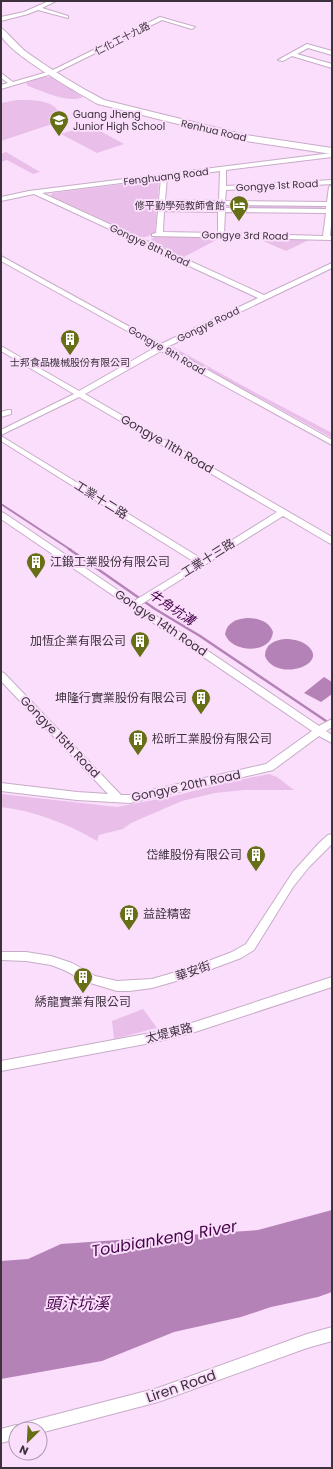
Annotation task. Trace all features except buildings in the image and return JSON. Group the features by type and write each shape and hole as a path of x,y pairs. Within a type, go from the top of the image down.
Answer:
{"main road":[{"name":"Renhua Road","path":"1,30 16,48 94,99 123,109 246,138 332,151"}],"street":[{"path":"1,19 17,16 53,1"},
{"path":"38,8 66,17"},
{"name":"仁化工十九路","path":"1,87 53,72 162,18 192,27"},
{"path":"281,60 307,46 332,53"},
{"path":"291,54 332,66"},
{"path":"1,75 13,84"},
{"name":"Fenghuang Road","path":"1,199 36,193 332,155"},
{"path":"221,235 222,169"},
{"path":"142,241 159,234 164,177"},
{"name":"Gongye 1st Road","path":"222,188 332,182"},
{"path":"329,237 332,187"},
{"name":"Gongye 8th Road","path":"36,193 263,297"},
{"path":"161,205 331,207"},
{"name":"Gongye 3rd Road","path":"159,234 329,237"},
{"name":"Gongye 9th Road","path":"1,258 332,443"},
{"name":"Gongye Road","path":"1,433 79,394 160,348 332,265"},
{"name":"Gongye 11th Road","path":"1,348 332,541"},
{"name":"工業十二路","path":"1,438 201,562"},
{"name":"工業十三路","path":"135,604 283,512"},
{"name":"Gongye 14th Road","path":"1,515 321,730 332,740"},
{"name":"Gongye 15th Road","path":"1,675 119,799"},
{"name":"Gongye 20th Road","path":"1,787 130,799 269,767 332,722"},
{"name":"華安街","path":"1,956 37,958 56,962 69,966 77,972 99,982 116,986 128,986 160,981 186,974 249,948 282,895 314,854 332,838"},
{"name":"太堤東路","path":"1,1066 156,1037 195,1027 332,982"},
{"name":"Liren Road","path":"48,1424 158,1395 307,1341 332,1334"}],"shaded area":[{"path":"41,77 54,77 83,97 77,99 63,98 28,86 26,83"},
{"path":"17,100 46,102 56,108 59,112 57,119 64,117 67,119 1,141 1,103"},
{"path":"89,125 124,144 97,153 61,134"},
{"path":"6,152 40,172 33,174 7,160 1,162 1,154"},
{"path":"156,180 159,181 155,233 146,237 140,237 51,196 52,193"},
{"path":"229,205 320,206 324,208 232,208 228,207"},
{"path":"158,235 311,239 286,251 261,240 218,239 184,257 152,242 151,239"},
{"path":"173,347 332,433 332,438 173,350"},
{"path":"269,774 277,777 294,790 244,790 215,793 182,801 131,823 123,829 99,835 97,841 75,829 51,819 1,807 1,794 117,807 174,796 229,782"},
{"path":"143,1009 157,1028 114,1039 112,1021"}],"water":[{"path":"247,618 263,621 269,625 273,632 271,639 266,645 259,648 242,648 229,640 225,634 230,624 236,620"},
{"path":"285,639 292,639 307,645 313,654 312,660 306,665 288,670 271,664 265,656 267,648 271,643"},
{"path":"324,677 332,682 332,694 321,702 304,693"},
{"name":"頭汴坑溪","path":"332,1210 332,1292 318,1297 271,1307 241,1317 174,1332 102,1361 1,1379 1,1261 28,1259 61,1244 258,1230"}],"waterway":[{"name":"牛角坑溝","path":"1,504 71,550"},
{"name":"牛角坑溝","path":"69,549 155,609 200,636 332,725"}],"place":[{"name":"Guang Jheng Junior High School","path":"59,137"},
{"name":"修平勤學苑教師會館","path":"239,222"},
{"name":"士邦食品機械股份有限公司","path":"70,356"},
{"name":"江鍛工業股份有限公司","path":"36,579"},
{"name":"加恆企業有限公司","path":"140,658"},
{"name":"坤隆行實業股份有限公司","path":"201,715"},
{"name":"松昕工業股份有限公司","path":"138,756"},
{"name":"岱維股份有限公司","path":"256,872"},
{"name":"益詮精密","path":"129,931"},
{"name":"綉龍實業有限公司","path":"83,994"}],"water label":[{"name":"Toubiankeng River","path":"164,1238"}]}
